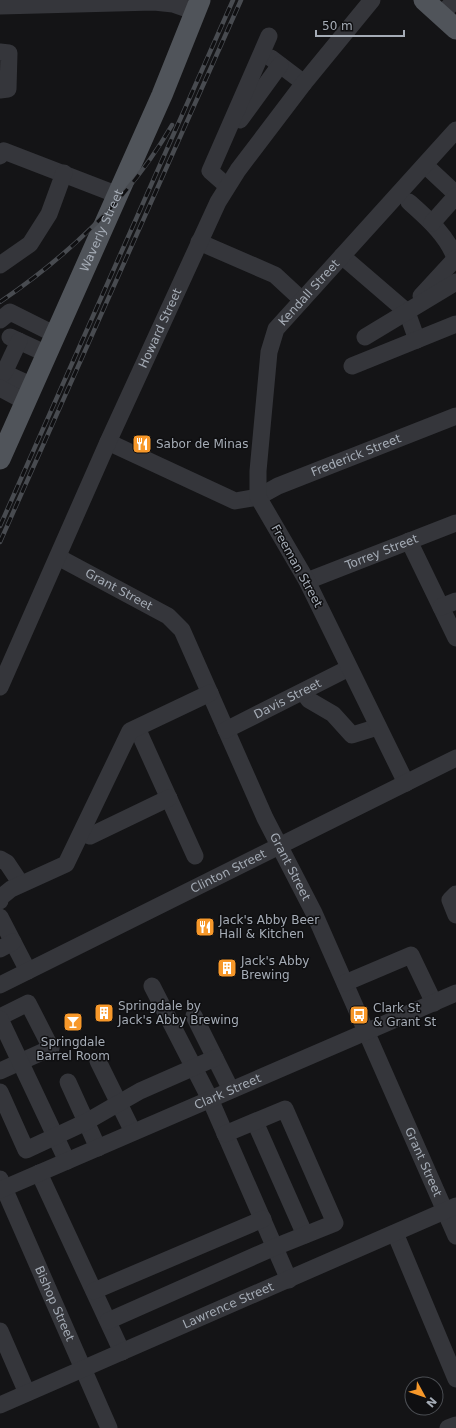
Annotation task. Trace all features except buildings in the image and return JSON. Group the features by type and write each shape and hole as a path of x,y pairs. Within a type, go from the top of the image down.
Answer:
{"main road":[{"path":"424,0 448,22"},
{"name":"Waverly Street","path":"0,459 162,95 198,6"}],"street":[{"name":"Howard Street","path":"0,687 108,442 199,242 227,186 304,83 372,0"},
{"path":"448,22 455,0"},
{"path":"0,6 46,2 147,1 198,6"},
{"path":"227,186 210,171 269,36"},
{"path":"0,52 9,53 8,89 0,90"},
{"path":"263,52 304,83"},
{"path":"221,147 280,65"},
{"name":"Kendall Street","path":"258,497 258,472 272,339 276,329 456,130"},
{"path":"0,156 4,151 118,195"},
{"path":"425,165 456,195 432,223"},
{"path":"0,265 30,244 49,214 64,173"},
{"path":"406,312 456,259 452,249 432,223 409,202"},
{"path":"199,242 275,275 302,300"},
{"path":"342,256 406,312 418,340"},
{"path":"365,337 456,282"},
{"path":"0,320 10,312 56,335"},
{"path":"352,366 456,324"},
{"path":"29,394 1,377 14,339 47,354"},
{"name":"Frederick Street","path":"258,497 278,486 456,416"},
{"path":"108,442 235,501 258,497"},
{"name":"Freeman Street","path":"258,497 307,581 406,783"},
{"name":"Torrey Street","path":"307,581 456,523"},
{"path":"409,541 448,604 456,638"},
{"name":"Grant Street","path":"58,557 175,622 184,634 226,730 280,846 311,907 366,1032 451,1209 456,1236"},
{"name":"Davis Street","path":"226,730 349,668"},
{"path":"303,692 309,700 333,714 352,735 378,727"},
{"path":"0,901 0,898 11,889 66,864 130,731 210,693"},
{"path":"137,728 195,856"},
{"name":"Clinton Street","path":"0,985 456,758"},
{"path":"82,833 90,836 169,798"},
{"path":"0,859 7,863 21,884"},
{"path":"456,894 450,900 456,915"},
{"path":"0,916 7,945 28,971"},
{"path":"345,983 411,956 434,1003"},
{"path":"152,986 210,1099 289,1280"},
{"name":"Clark Street","path":"1,1186 68,1161 456,993"},
{"path":"0,1071 20,1062 51,1048 28,1003 0,1018 20,1062 68,1161"},
{"path":"194,1016 232,1090"},
{"path":"0,1092 26,1150 86,1122 140,1091 215,1058"},
{"path":"98,1061 133,1132"},
{"path":"68,1082 98,1148"},
{"path":"108,1321 275,1247 335,1223 285,1109 225,1134"},
{"path":"255,1122 304,1235"},
{"path":"39,1173 122,1352"},
{"name":"Bishop Street","path":"1,1186 109,1428"},
{"name":"Lawrence Street","path":"0,1405 451,1209"},
{"path":"94,1291 263,1220"},
{"path":"395,1233 456,1379"},
{"path":"0,1331 5,1356 27,1393"},
{"path":"448,1428 456,1425"}],"railway":[{"path":"0,526 233,0"},
{"path":"0,542 241,0"},
{"path":"0,302 50,265 74,245 96,223 137,177 172,125"}],"place":[{"name":"Sabor de Minas","path":"142,444"},
{"name":"Jack's Abby Beer Hall & Kitchen","path":"205,927"},
{"name":"Jack's Abby Brewing","path":"227,968"},
{"name":"Springdale by Jack's Abby Brewing","path":"104,1013"},
{"name":"Clark St & Grant St","path":"359,1015"},
{"name":"Springdale Barrel Room","path":"73,1022"}]}
